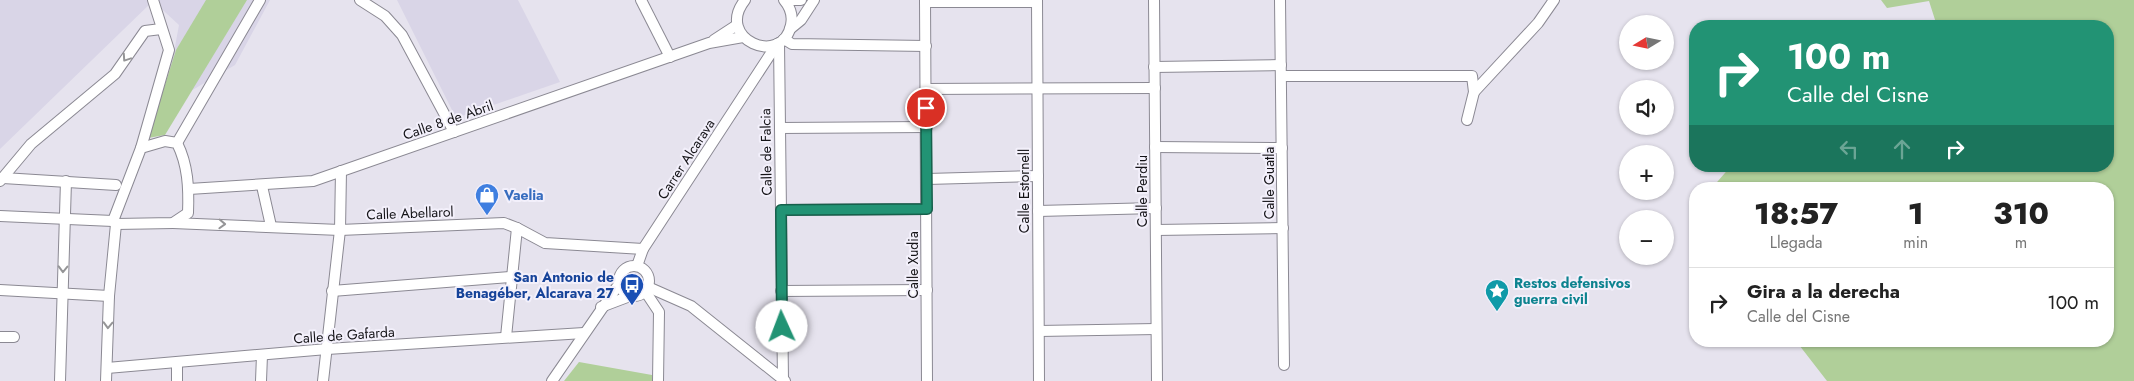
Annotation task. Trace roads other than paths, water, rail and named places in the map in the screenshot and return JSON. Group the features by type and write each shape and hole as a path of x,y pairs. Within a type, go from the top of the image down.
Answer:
{"street":[{"path":"106,381 114,223 141,148 169,50 153,0"},
{"path":"177,143 260,0"},
{"path":"360,0 385,16 402,34 454,132"},
{"path":"640,0 670,57"},
{"path":"784,0 791,13 790,29"},
{"path":"788,0 801,0"},
{"path":"790,29 801,20 814,0"},
{"name":"Calle Perdiu","path":"1154,0 1157,381"},
{"name":"Calle Guatla","path":"1280,0 1284,365"},
{"path":"1474,92 1538,23 1554,0"},
{"path":"925,1 1036,1"},
{"name":"Calle Xudia","path":"925,1 927,381"},
{"name":"Calle Estornell","path":"1036,1 1039,381"},
{"path":"740,3 738,25 743,37 757,46 780,42 792,44 926,46"},
{"name":"Calle 8 de Abril","path":"709,43 738,25"},
{"path":"2,179 31,144 115,74 145,31 161,29"},
{"name":"Carrer Alcarava","path":"637,266 643,249 760,69 790,29"},
{"name":"Calle 8 de Abril","path":"189,189 262,186 313,181 709,43 743,37"},
{"name":"Calle de Falcia","path":"780,42 780,291 784,381"},
{"path":"757,46 760,69"},
{"path":"1154,67 1281,65"},
{"path":"1282,76 1472,76 1474,92 1466,120"},
{"path":"926,89 1154,88"},
{"path":"780,128 926,127"},
{"path":"141,148 166,141 177,143"},
{"path":"173,223 188,213 189,189 185,158 177,143"},
{"path":"1155,147 1282,148"},
{"path":"323,381 340,230 341,171"},
{"path":"927,179 1038,176"},
{"path":"2,179 66,184 116,184"},
{"path":"60,381 66,184"},
{"path":"262,186 271,226"},
{"path":"1038,211 1156,208"},
{"path":"781,210 927,209"},
{"name":"Calle Abellarol","path":"0,216 64,221 271,226 340,230 504,223 545,243 643,249"},
{"path":"506,337 510,277 517,228"},
{"path":"1156,230 1283,228"},
{"path":"552,381 600,308 619,284 620,276 625,268 637,266 648,274 647,289 659,312 658,381"},
{"path":"332,291 510,277"},
{"path":"619,284 624,292 630,296"},
{"path":"600,308 630,296 637,296 647,289"},
{"path":"647,289 691,306 784,381"},
{"path":"0,290 109,296"},
{"path":"780,291 927,290"},
{"path":"1038,331 1156,329"},
{"name":"Calle de Gafarda","path":"106,368 327,349 584,333"},
{"path":"0,336 14,337"},
{"path":"261,381 262,355"},
{"path":"177,363 177,381"}],"place":[{"name":"Vaelia","path":"487,216"},
{"name":"San Antonio de Benagéber, Alcarava 27","path":"632,306"},
{"name":"Restos defensivos guerra civil","path":"1497,312"}]}
